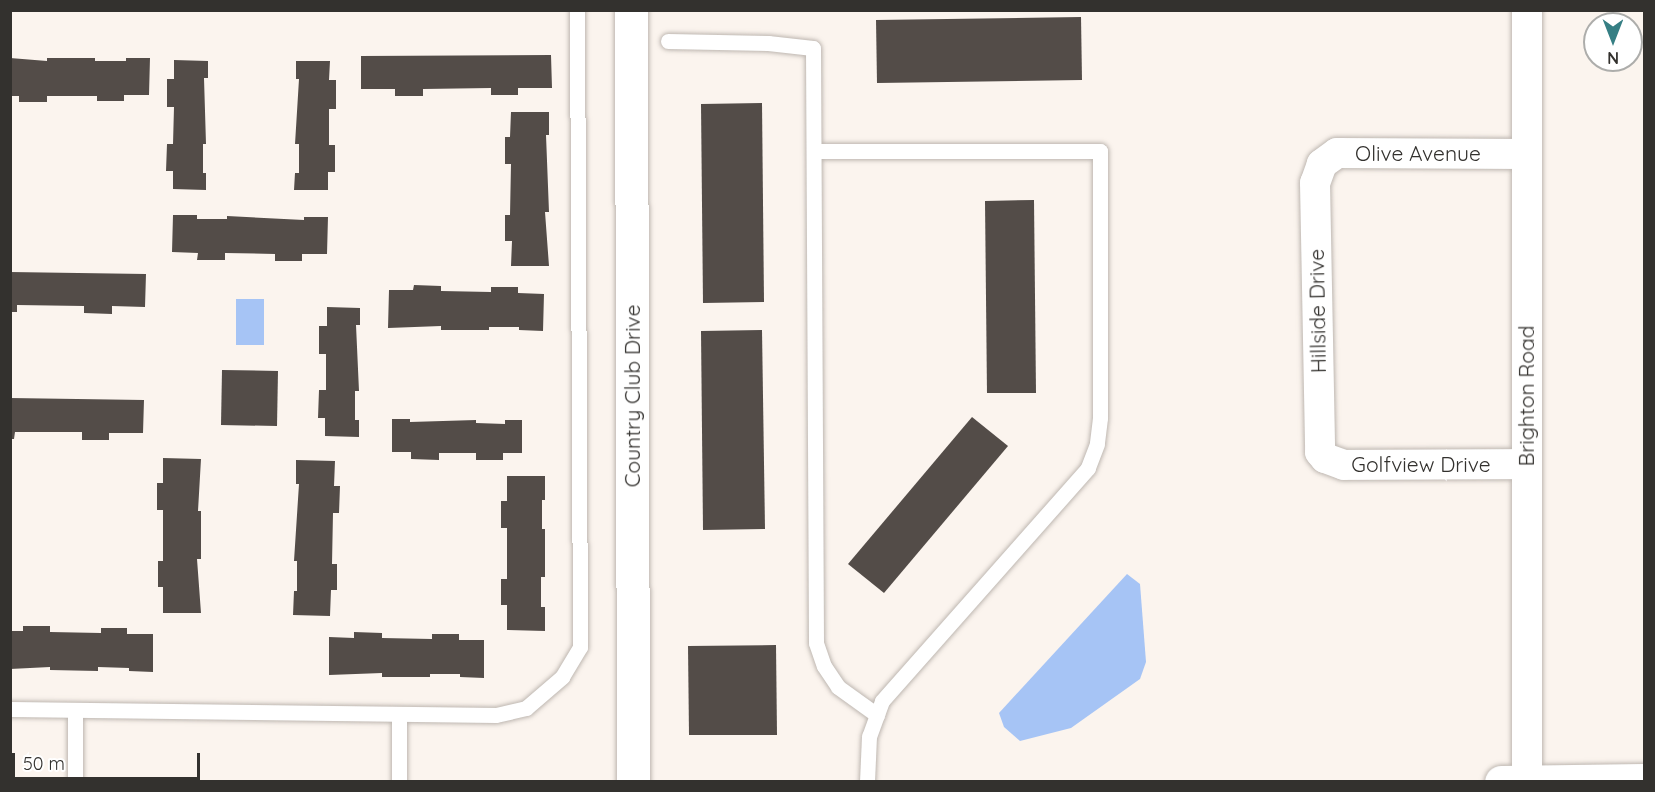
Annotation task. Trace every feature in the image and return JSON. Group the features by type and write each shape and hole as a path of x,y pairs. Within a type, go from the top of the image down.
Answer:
{"street":[{"name":"Country Club Drive","path":"631,10 633,782"},
{"name":"Brighton Road","path":"1527,10 1527,781"},
{"name":"Olive Avenue","path":"1318,171 1330,156 1337,153 1526,153"},
{"name":"Hillside Drive","path":"1318,171 1315,183 1320,452"},
{"name":"Golfview Drive","path":"1320,452 1325,458 1344,465 1526,464"},
{"path":"1502,782 1644,780"}],"lane":[{"path":"10,709 496,715 526,708 562,676 580,647 577,10"},
{"path":"668,41 768,43 813,48 816,642 824,666 838,687 877,715"},
{"path":"814,151 1100,152 1100,417 1097,444 1088,468 882,701 869,736 867,782"},
{"path":"75,710 75,782"},
{"path":"399,714 399,782"}],"water":[{"path":"236,299 264,299 264,345 236,345"},
{"path":"1127,574 1140,584 1146,662 1140,679 1071,728 1020,741 1004,727 999,713"}],"building":[{"path":"1081,17 1082,80 877,83 876,20"},
{"path":"551,55 552,88 518,88 518,95 491,95 491,88 423,89 423,96 395,96 395,89 361,89 361,56"},
{"path":"10,58 47,61 47,58 95,58 95,61 126,61 126,58 150,58 149,95 124,95 124,101 97,101 97,96 47,96 47,102 19,102 19,96 10,96"},
{"path":"174,60 208,61 208,78 204,78 206,144 203,144 203,173 206,173 206,190 173,189 173,171 166,171 167,144 173,144 174,107 167,107 167,79 174,79"},
{"path":"296,61 330,61 329,80 336,80 336,109 329,109 329,145 335,145 335,172 328,172 328,190 294,190 295,173 299,173 299,144 295,144 299,79 296,79"},
{"path":"762,103 764,302 703,303 701,104"},
{"path":"511,112 549,112 549,135 546,135 549,212 545,212 549,266 511,266 512,241 505,241 505,215 510,215 511,164 505,164 505,137 510,137"},
{"path":"1034,200 1036,393 987,393 985,201"},
{"path":"173,215 197,215 197,219 227,219 227,216 304,220 304,217 328,217 327,254 302,254 302,261 275,261 275,254 225,253 225,260 197,260 198,253 172,252"},
{"path":"10,272 146,274 145,307 112,306 112,314 84,313 84,306 17,305 17,312 10,312"},
{"path":"414,285 441,286 441,291 491,292 491,287 518,287 518,293 544,294 543,331 519,330 519,327 489,327 489,330 441,330 441,326 388,328 389,290 413,290"},
{"path":"327,307 360,308 360,325 356,325 359,391 355,391 355,420 359,420 359,437 325,436 325,418 318,418 319,390 326,390 326,354 319,354 319,326 327,326"},
{"path":"762,330 765,529 703,530 701,331"},
{"path":"222,370 278,371 277,426 221,425"},
{"path":"10,398 144,400 143,433 109,433 109,440 82,440 82,432 15,432 14,439 10,439"},
{"path":"972,417 1008,446 884,593 848,564"},
{"path":"392,419 410,419 410,422 476,420 476,423 505,424 505,420 522,420 522,453 503,453 503,460 476,460 476,453 439,453 439,460 411,459 411,452 392,452"},
{"path":"163,458 201,459 198,511 201,511 201,559 197,559 201,613 163,613 163,587 158,587 158,561 163,561 163,510 157,510 157,483 163,483"},
{"path":"296,460 335,461 334,486 340,486 339,513 333,513 332,564 337,564 337,590 331,590 330,616 293,615 294,591 297,591 297,561 294,561 299,484 296,484"},
{"path":"507,476 545,476 542,529 545,529 545,577 541,577 541,607 545,607 545,631 507,630 507,605 501,605 501,579 507,579 507,528 501,528 501,501 507,501"},
{"path":"23,626 50,626 50,632 101,633 101,628 127,628 127,634 153,634 153,672 129,671 129,668 98,667 98,671 50,670 50,667 10,669 10,631 23,631"},
{"path":"354,632 382,633 382,638 432,639 432,634 459,634 459,640 484,640 484,678 460,677 460,674 430,674 430,677 382,677 382,673 329,675 329,637 354,638"},
{"path":"776,645 777,735 689,735 688,646"}]}
